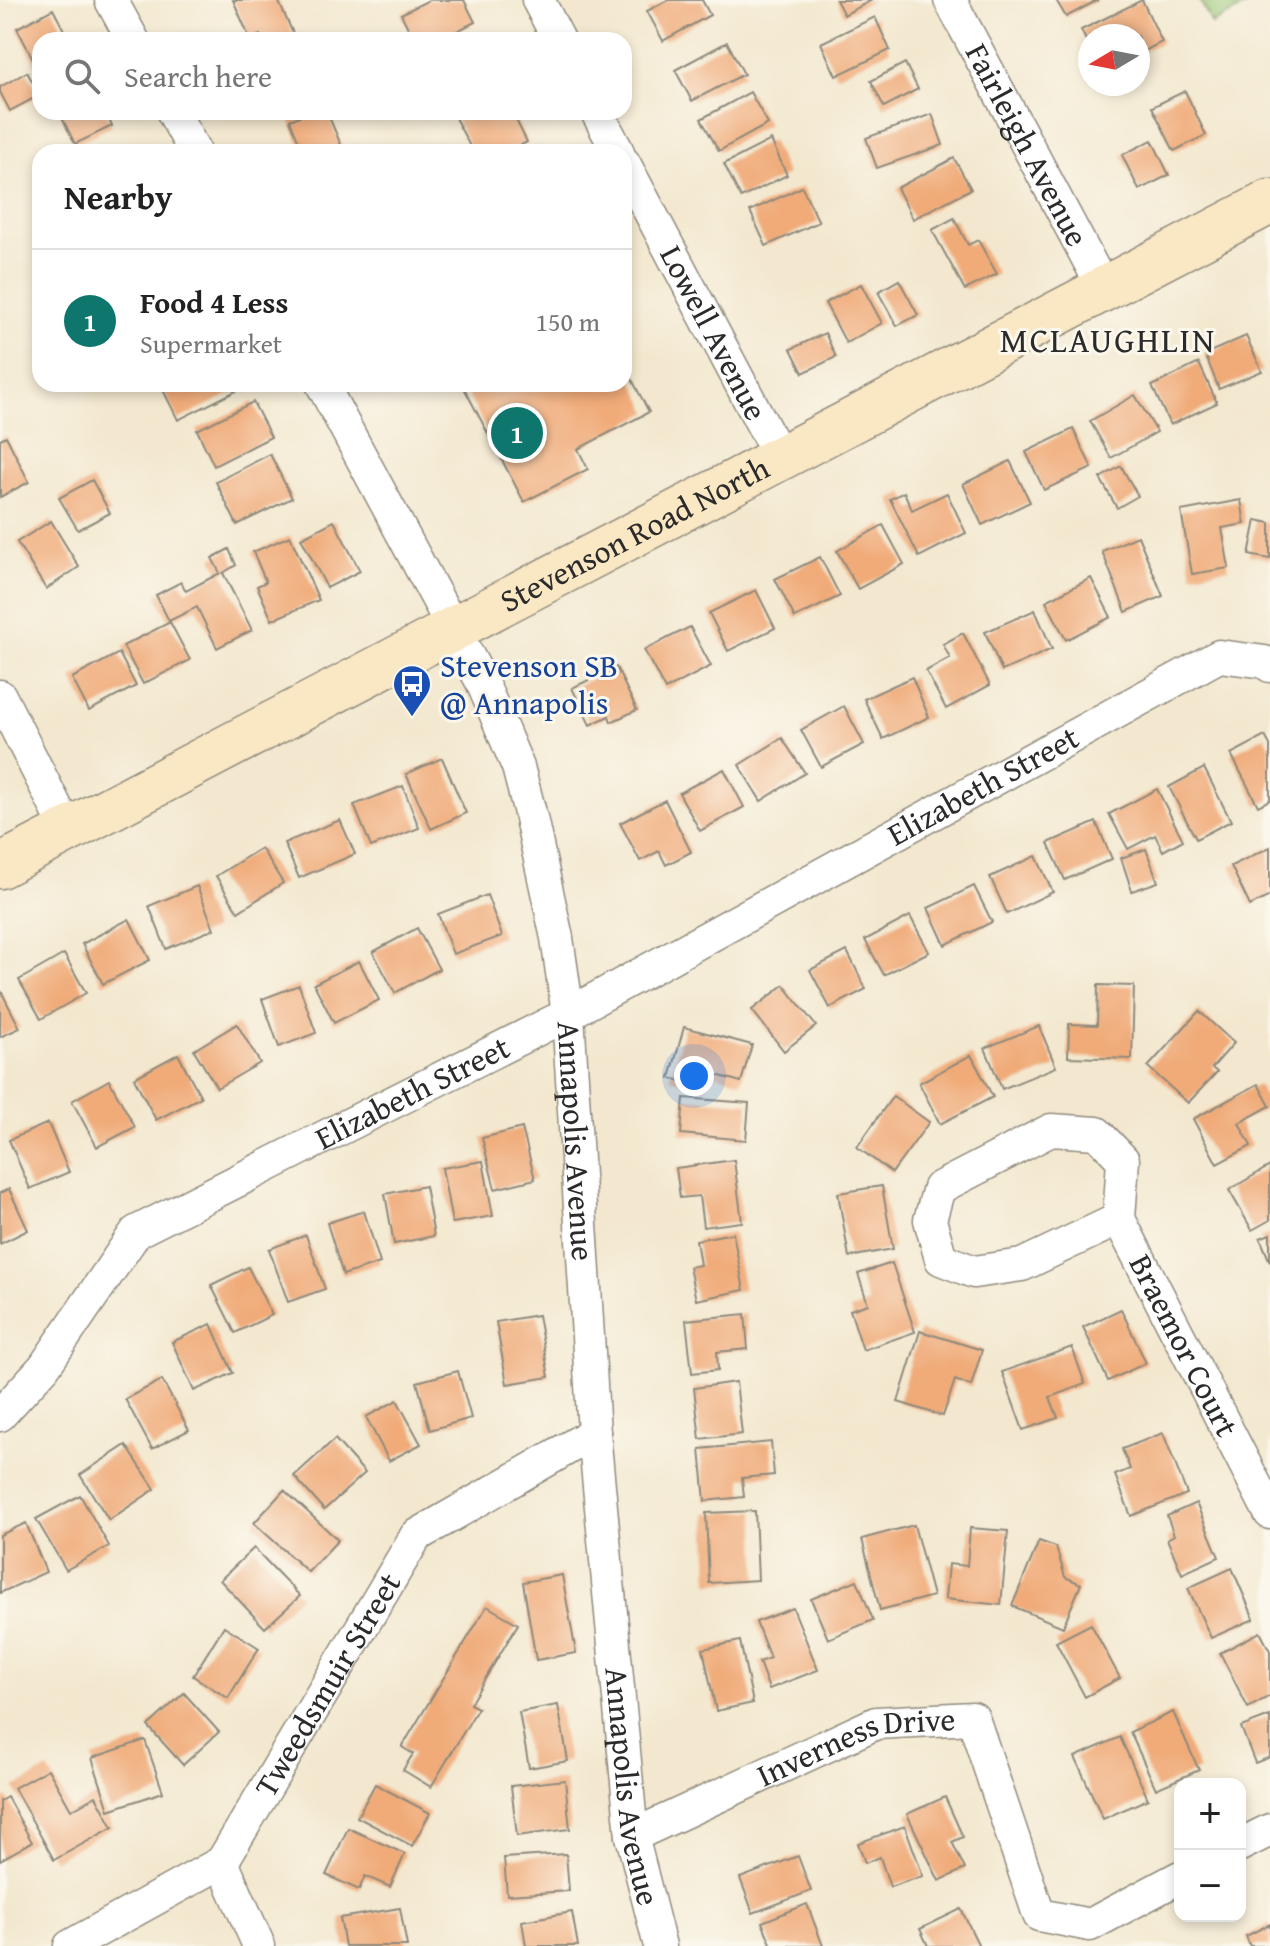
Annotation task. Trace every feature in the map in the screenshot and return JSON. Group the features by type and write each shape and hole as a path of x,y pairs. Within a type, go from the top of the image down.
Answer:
{"main road":[{"name":"Stevenson Road North","path":"0,866 1270,202"}],"street":[{"path":"111,0 129,32"},
{"path":"538,0 555,32"},
{"name":"Fairleigh Avenue","path":"950,0 1104,289"},
{"path":"177,120 191,144"},
{"path":"601,120 614,144"},
{"name":"Lowell Avenue","path":"632,178 780,458"},
{"name":"Annapolis Avenue","path":"326,392 482,682 518,767 557,938 568,1014 594,1433 632,1836 660,1946"},
{"name":"Elizabeth Street","path":"0,1415 44,1367 136,1232 568,1014 1219,656 1265,662 1270,666"},
{"path":"0,696 68,831"},
{"name":"Braemor Court","path":"1119,1219 1022,1265 974,1272 941,1259 930,1220 939,1188 1051,1130 1097,1133 1123,1160 1119,1219 1270,1513"},
{"name":"Tweedsmuir Street","path":"222,1862 416,1536 594,1433"},
{"name":"Inverness Drive","path":"632,1836 876,1723 973,1718 1039,1915 1090,1925 1174,1880"},
{"path":"1246,1842 1270,1830"},
{"path":"70,1946 222,1862 259,1946"}],"green space":[{"path":"1200,0 1256,0 1212,24"}],"building":[{"path":"233,0 278,0 292,32 247,32"},
{"path":"429,0 464,0 475,22 455,32 410,32 401,14"},
{"path":"668,0 702,0 710,15 663,41 647,11"},
{"path":"836,0 872,0 844,15"},
{"path":"1056,0 1098,0 1066,17"},
{"path":"1142,0 1162,42 1150,48 1150,24 1093,24"},
{"path":"53,9 65,32 32,32 32,57 17,28"},
{"path":"875,17 890,50 836,76 821,43"},
{"path":"727,42 744,74 692,101 675,70"},
{"path":"905,63 918,89 884,107 871,81"},
{"path":"27,72 32,81 32,99 10,111 0,87"},
{"path":"1185,91 1206,135 1174,151 1152,107"},
{"path":"750,92 768,124 719,151 701,119"},
{"path":"932,114 943,145 877,168 866,138"},
{"path":"63,120 109,120 112,126 75,144"},
{"path":"290,120 330,120 341,144 300,144"},
{"path":"456,120 516,120 527,142 523,144 469,144"},
{"path":"771,140 787,175 741,198 724,164"},
{"path":"1152,140 1169,175 1139,190 1122,155"},
{"path":"954,158 971,189 913,219 897,188"},
{"path":"802,187 819,222 766,246 750,211"},
{"path":"954,218 968,245 978,240 997,274 965,290 932,230"},
{"path":"899,280 918,315 897,326 878,292"},
{"path":"861,284 882,323 846,343 825,303"},
{"path":"825,333 836,357 803,373 791,349"},
{"path":"1246,336 1262,371 1219,389 1205,354"},
{"path":"1199,363 1217,403 1170,425 1152,386"},
{"path":"632,379 649,412 578,449 588,469 524,502 466,392 632,392"},
{"path":"164,392 234,392 178,420"},
{"path":"1135,395 1157,432 1111,458 1090,421"},
{"path":"253,402 271,437 214,466 197,430"},
{"path":"1073,429 1092,468 1044,490 1026,452"},
{"path":"6,436 29,482 0,497 0,439"},
{"path":"270,454 292,498 237,525 216,482"},
{"path":"1010,461 1030,502 982,525 963,484"},
{"path":"1121,466 1138,496 1117,508 1100,478"},
{"path":"92,480 110,513 78,530 59,498"},
{"path":"904,492 912,510 947,493 966,533 919,557 890,499"},
{"path":"1241,500 1245,524 1222,528 1229,568 1192,574 1181,511"},
{"path":"1256,520 1270,523 1270,559 1249,555"},
{"path":"51,521 79,567 46,589 17,542"},
{"path":"334,521 360,571 327,588 301,538"},
{"path":"883,525 904,564 858,589 837,551"},
{"path":"290,536 319,600 272,620 257,586 266,582 253,552"},
{"path":"1138,536 1163,596 1126,612 1102,551"},
{"path":"229,549 236,565 223,573 252,630 217,648 197,607 169,621 156,595 181,582 186,591 220,573 212,558"},
{"path":"820,557 840,596 795,618 775,579"},
{"path":"1091,578 1111,617 1066,640 1046,601"},
{"path":"756,590 775,628 728,651 709,613"},
{"path":"1035,610 1052,649 1002,671 985,632"},
{"path":"170,622 190,660 143,684 123,646"},
{"path":"690,627 711,666 665,690 644,650"},
{"path":"963,633 990,685 946,709 926,671 950,658 943,644"},
{"path":"119,653 136,686 89,711 72,678"},
{"path":"616,667 637,710 611,722 609,716 590,725 572,688"},
{"path":"912,677 929,717 883,739 864,699"},
{"path":"844,706 864,744 821,767 801,730"},
{"path":"1265,736 1270,745 1270,800 1258,806 1231,754"},
{"path":"782,738 805,773 761,801 739,765"},
{"path":"442,758 466,813 431,829 406,774"},
{"path":"1204,768 1231,821 1196,839 1169,787"},
{"path":"724,769 744,807 700,831 679,793"},
{"path":"403,786 419,828 371,847 354,805"},
{"path":"1157,789 1183,840 1163,851 1155,835 1128,849 1109,814"},
{"path":"665,800 691,852 666,865 659,851 640,861 620,823"},
{"path":"340,820 355,854 299,878 284,843"},
{"path":"1096,822 1112,859 1065,880 1048,843"},
{"path":"1270,847 1270,896 1250,906 1231,866"},
{"path":"261,848 283,883 238,912 216,876"},
{"path":"1146,849 1158,882 1132,891 1121,858"},
{"path":"1036,856 1053,892 1007,914 990,877"},
{"path":"197,886 214,929 166,949 149,906"},
{"path":"974,886 992,922 945,945 928,908"},
{"path":"487,895 502,936 453,954 438,914"},
{"path":"910,916 929,952 884,975 865,940"},
{"path":"129,919 150,960 103,984 82,944"},
{"path":"417,928 439,969 395,993 373,952"},
{"path":"847,951 866,989 830,1008 810,970"},
{"path":"64,954 86,993 41,1019 19,980"},
{"path":"359,961 379,1000 334,1023 314,984"},
{"path":"299,985 316,1033 279,1047 262,999"},
{"path":"784,985 816,1026 784,1051 752,1010"},
{"path":"1098,985 1134,986 1132,1059 1068,1057 1069,1024 1097,1025"},
{"path":"0,989 20,1028 0,1037"},
{"path":"1199,1011 1234,1043 1212,1068 1217,1072 1188,1103 1148,1067"},
{"path":"237,1024 260,1063 217,1088 194,1050"},
{"path":"1039,1026 1056,1067 1002,1089 985,1048"},
{"path":"684,1027 752,1045 741,1082 710,1073 706,1088 670,1078"},
{"path":"178,1054 201,1097 156,1120 134,1078"},
{"path":"971,1055 993,1097 940,1124 919,1083"},
{"path":"109,1080 135,1127 97,1147 72,1101"},
{"path":"1258,1084 1270,1106 1239,1123 1251,1146 1217,1164 1193,1119"},
{"path":"893,1096 929,1122 892,1173 857,1147"},
{"path":"684,1098 749,1103 746,1140 681,1134"},
{"path":"48,1123 69,1172 30,1189 9,1140"},
{"path":"522,1128 535,1179 495,1189 482,1138"},
{"path":"734,1160 742,1222 703,1227 699,1196 680,1198 676,1168"},
{"path":"483,1161 493,1216 452,1223 442,1168"},
{"path":"1270,1166 1270,1220 1252,1230 1229,1190"},
{"path":"425,1186 434,1236 394,1244 385,1194"},
{"path":"882,1186 893,1249 849,1257 838,1193"},
{"path":"9,1189 28,1230 0,1244 0,1193"},
{"path":"364,1211 380,1263 343,1275 327,1223"},
{"path":"733,1233 744,1290 696,1300 689,1267 700,1265 696,1240"},
{"path":"1270,1234 1270,1262 1260,1238"},
{"path":"306,1235 325,1289 288,1302 269,1249"},
{"path":"892,1263 915,1332 863,1350 850,1310 868,1304 858,1274"},
{"path":"248,1267 272,1315 235,1333 211,1285"},
{"path":"1121,1309 1146,1363 1108,1381 1083,1327"},
{"path":"745,1314 748,1349 717,1352 718,1370 692,1373 686,1320"},
{"path":"538,1315 549,1377 507,1384 496,1322"},
{"path":"211,1324 233,1373 194,1391 172,1342"},
{"path":"920,1331 982,1350 971,1386 955,1380 943,1416 898,1402"},
{"path":"1072,1347 1085,1384 1050,1397 1058,1418 1023,1430 1002,1372"},
{"path":"458,1371 471,1418 430,1430 417,1382"},
{"path":"162,1380 189,1430 152,1449 125,1399"},
{"path":"736,1382 742,1434 700,1439 694,1388"},
{"path":"397,1400 421,1444 389,1461 366,1417"},
{"path":"1163,1433 1187,1494 1131,1516 1115,1475 1130,1469 1122,1449"},
{"path":"335,1439 365,1473 324,1510 294,1476"},
{"path":"771,1442 774,1475 742,1478 744,1497 705,1501 700,1449"},
{"path":"126,1445 155,1489 109,1520 80,1475"},
{"path":"284,1490 338,1540 308,1572 254,1523"},
{"path":"80,1495 109,1546 66,1570 36,1519"},
{"path":"1196,1503 1219,1557 1182,1574 1167,1539 1174,1535 1167,1516"},
{"path":"755,1511 758,1580 709,1583 706,1513"},
{"path":"26,1523 46,1572 0,1593 0,1535"},
{"path":"914,1525 933,1596 880,1610 862,1539"},
{"path":"970,1528 1008,1531 1001,1605 945,1599 948,1564 967,1566"},
{"path":"1039,1541 1056,1547 1065,1577 1081,1584 1063,1627 1012,1606"},
{"path":"254,1548 300,1596 265,1628 220,1580"},
{"path":"1232,1568 1254,1619 1211,1638 1188,1588"},
{"path":"562,1575 576,1653 536,1660 523,1582"},
{"path":"857,1580 873,1620 828,1639 811,1599"},
{"path":"487,1606 518,1624 470,1704 478,1708 431,1787 403,1770 413,1754 402,1747"},
{"path":"793,1608 818,1670 769,1689 759,1662 770,1658 756,1622"},
{"path":"1091,1624 1120,1678 1085,1697 1056,1642"},
{"path":"224,1626 259,1648 228,1698 193,1676"},
{"path":"1260,1632 1270,1651 1270,1696 1248,1708 1220,1653"},
{"path":"740,1641 753,1703 716,1711 703,1649"},
{"path":"184,1693 219,1732 183,1765 148,1726"},
{"path":"558,1705 568,1761 529,1768 519,1712"},
{"path":"1173,1712 1199,1770 1174,1778 1174,1781 1156,1789 1130,1732"},
{"path":"1270,1716 1270,1757 1255,1763 1241,1727"},
{"path":"1120,1737 1148,1799 1103,1819 1075,1757"},
{"path":"145,1740 163,1792 109,1810 92,1758"},
{"path":"48,1769 71,1810 96,1796 113,1827 54,1860 14,1788"},
{"path":"565,1780 570,1829 517,1836 511,1786"},
{"path":"375,1784 430,1813 412,1846 357,1817"},
{"path":"7,1797 32,1842 0,1860 0,1801"},
{"path":"945,1797 963,1837 952,1842 965,1869 939,1881 907,1814"},
{"path":"905,1826 923,1876 890,1887 880,1857 865,1863 858,1843"},
{"path":"348,1828 405,1854 390,1887 365,1876 359,1890 326,1875"},
{"path":"566,1854 569,1891 507,1895 504,1858"},
{"path":"798,1856 811,1891 753,1913 740,1878"},
{"path":"807,1904 823,1946 772,1946 762,1922"},
{"path":"400,1908 407,1946 345,1946 340,1918"},
{"path":"961,1909 979,1946 928,1946 920,1929"},
{"path":"572,1912 578,1946 526,1946 522,1921"},
{"path":"1270,1924 1270,1946 1250,1946 1246,1936"}],"place":[{"name":"Food 4 Less","path":"517,433"},
{"name":"Stevenson SB @ Annapolis","path":"412,718"}],"district":[{"name":"MCLAUGHLIN","path":"1108,340"}]}
